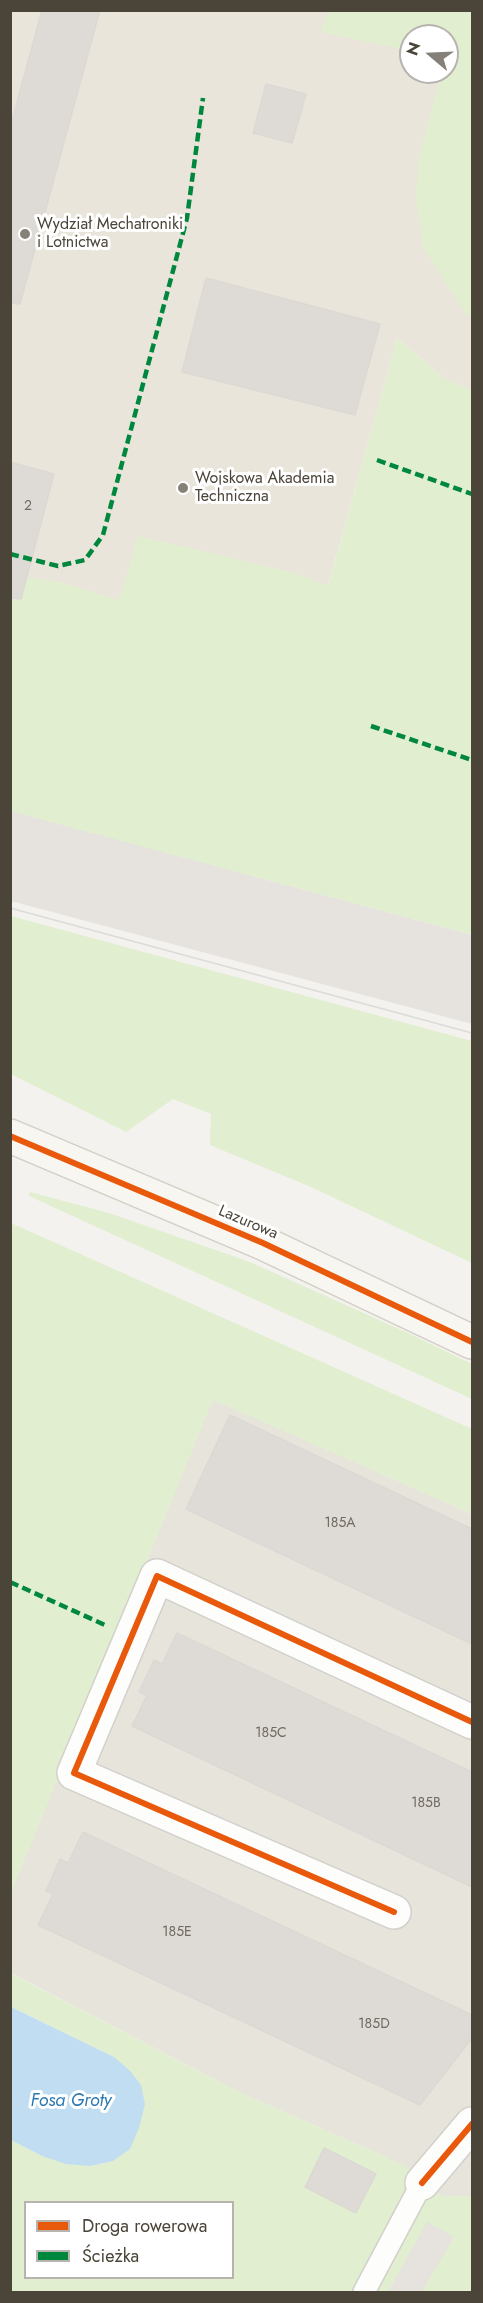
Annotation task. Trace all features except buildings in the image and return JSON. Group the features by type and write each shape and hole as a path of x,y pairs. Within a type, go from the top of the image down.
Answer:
{"street":[{"name":"Lazurowa","path":"10,1136 263,1243 472,1342"},
{"path":"394,1912 74,1773 157,1576 472,1722"},
{"path":"422,2183 472,2124"}],"lane":[{"path":"364,2292 422,2183"}],"shaded area":[{"name":"Wojskowa Akademia Techniczna","path":"10,11 472,11 472,390 446,379 397,338 247,875 11,811"},
{"path":"10,811 472,935 472,1024 11,901"},
{"path":"213,1399 472,1514 472,2196 442,2196 388,2158 239,2092 11,1973 10,1893"},
{"path":"427,2222 454,2237 422,2292 388,2292"}],"green space":[{"path":"329,11 472,11 472,320 423,247 416,198 419,155 439,84 459,84 459,24 399,24 399,48 320,32"},
{"path":"397,338 446,379 472,390 472,935 248,875 11,836 10,575 60,582 119,600 138,536 291,572 328,586"},
{"path":"11,916 472,1041 472,1263 311,1187 210,1145 211,1114 173,1099 126,1132 11,1074"},
{"path":"30,1192 109,1213 250,1262 408,1333 472,1364 472,1399 29,1196"},
{"path":"11,1223 472,1429 472,1514 213,1400 11,1893"},
{"path":"10,1973 239,2092 406,2166 422,2183 442,2196 472,2196 472,2292 11,2292 11,2140 42,2156 90,2166 113,2161 130,2148 114,2057 11,2007"}],"water":[{"name":"Fosa Groty","path":"11,2007 114,2057 130,2071 141,2085 145,2104 139,2128 130,2149 113,2161 90,2166 66,2164 42,2156 11,2140"}],"tram line":[{"path":"10,908 472,1033"}],"marked path":[{"path":"10,554 58,566 85,560 103,535 187,218 203,98"},
{"path":"377,460 472,494"},
{"path":"371,726 472,760"},
{"path":"10,1582 105,1625"}],"cycle path":[{"path":"10,1136 263,1243 472,1342"},
{"path":"394,1912 74,1773 157,1576 472,1722"},
{"path":"422,2183 472,2124"}],"place":[{"name":"Wydział Mechatroniki i Lotnictwa","path":"25,234"},
{"name":"Wojskowa Akademia Techniczna","path":"183,488"}]}
